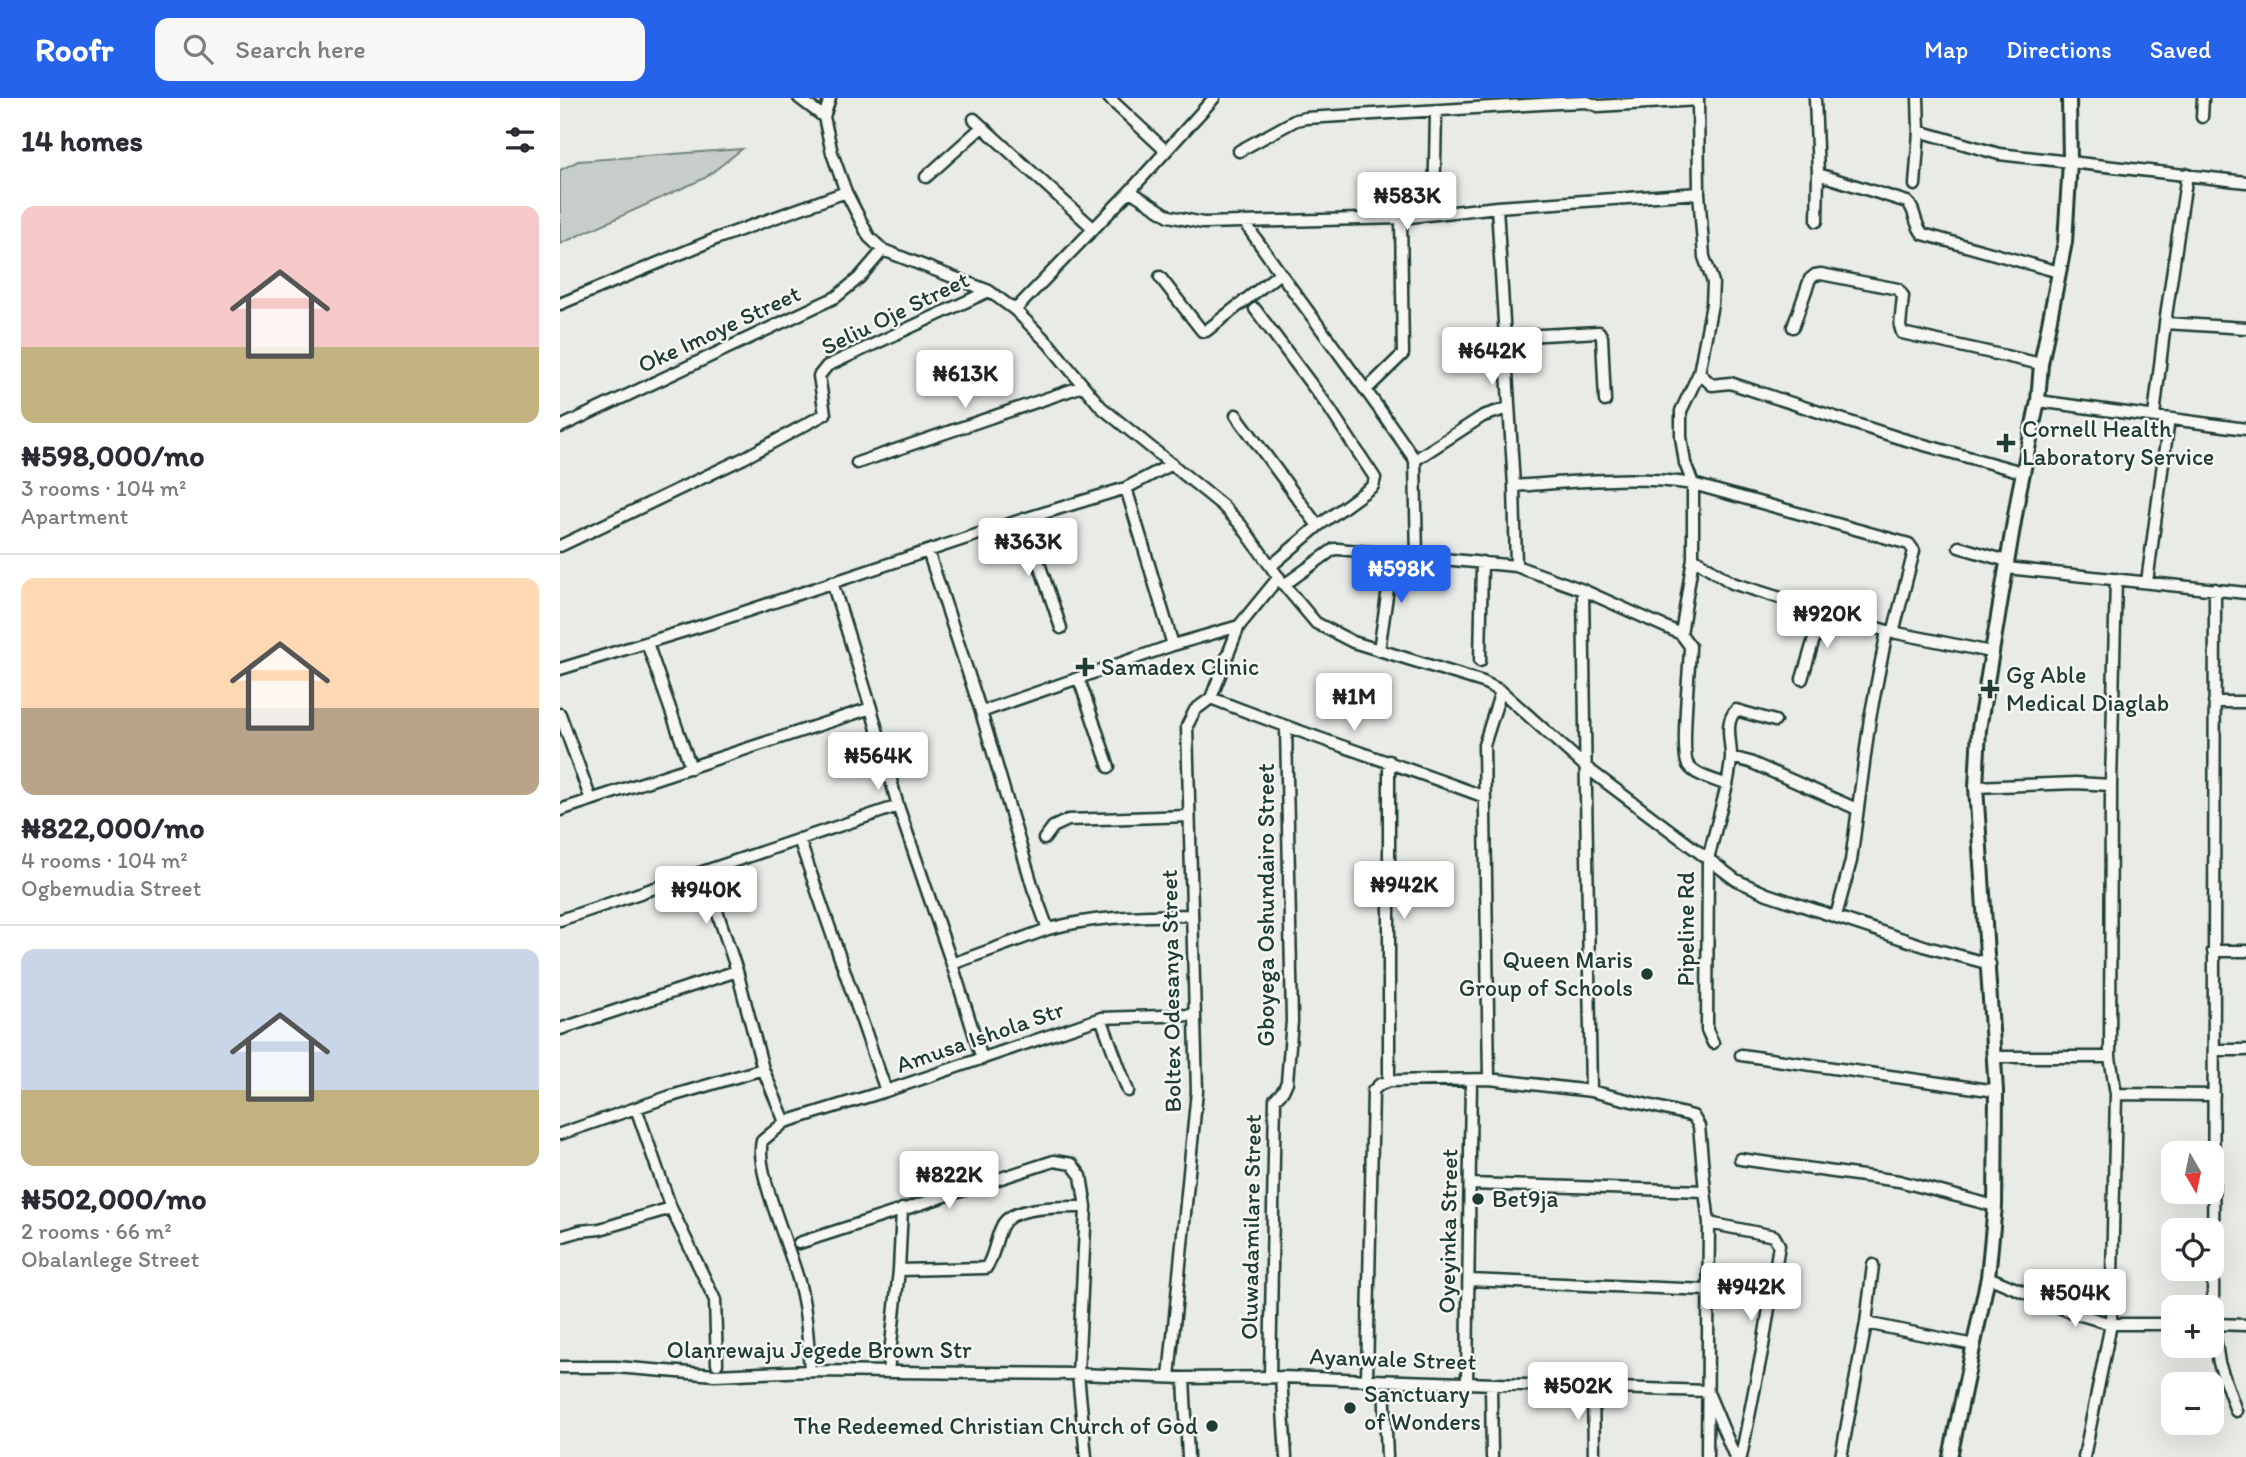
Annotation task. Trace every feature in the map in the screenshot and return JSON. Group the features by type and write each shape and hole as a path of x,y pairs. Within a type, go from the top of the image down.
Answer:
{"main road":[{"path":"1950,1457 1988,1277 1996,1206 1997,1091 1976,788 1979,729 2022,472 2038,401 2041,364 2065,242 2070,162 2069,98"}],"street":[{"path":"799,98 824,117"},
{"path":"830,98 824,117 845,192 869,237 883,250 989,291 1015,310 1049,344 1101,407 1223,506 1241,525 1281,581 1316,623 1334,634 1483,682 1502,691 1587,768 1737,880 1767,894 1927,947 1990,964"},
{"path":"1109,98 1166,151"},
{"path":"1015,310 1130,191 1213,98"},
{"path":"1458,98 1459,110"},
{"path":"1815,98 1818,174 1816,222"},
{"path":"1915,185 1919,131 1917,98"},
{"path":"2202,117 2203,98"},
{"path":"1239,151 1296,120 1306,118 1459,110 1559,100 1587,102 1598,106 1698,99 1699,193 1704,257 1713,282 1712,304 1699,373 1681,411 1685,463 1693,484 1693,558 1681,635"},
{"path":"1434,214 1436,111"},
{"path":"926,177 978,123 1093,228"},
{"path":"1919,131 1998,154 2246,183"},
{"path":"1818,174 1907,201 1911,204 1917,226 1923,233 2059,272"},
{"path":"2154,416 2187,174"},
{"path":"1130,191 1169,216 1203,223 1401,218 1497,206 1699,193"},
{"path":"560,304 718,238 845,192"},
{"path":"1497,206 1514,486 1516,566"},
{"path":"1367,389 1403,354 1401,218"},
{"path":"1245,223 1367,389 1415,460 1417,558"},
{"name":"Oke Imoye Street","path":"560,427 836,297 859,278 883,250"},
{"path":"1160,277 1202,331 1206,331 1280,273"},
{"path":"1793,327 1810,279 1821,274 1898,289 1903,296 1900,326 1902,333 2041,364"},
{"name":"Seliu Oje Street","path":"560,545 744,458 825,414 818,376 827,366 989,291"},
{"path":"1255,309 1329,408 1375,478 1373,486 1318,526 1270,566"},
{"path":"2165,323 2246,328"},
{"path":"1504,337 1599,332 1602,337 1605,401"},
{"path":"1699,373 1712,386 1730,383 1899,438 2022,472"},
{"path":"857,463 1083,386"},
{"path":"2038,401 2246,429"},
{"path":"1415,460 1483,416 1508,408"},
{"path":"1236,415 1318,526"},
{"path":"2147,582 2169,419"},
{"path":"560,669 1126,488 1172,464"},
{"path":"1514,486 1632,479 1659,479 1693,484 1912,545 1914,551 1890,632 1870,718 1851,861 1836,916"},
{"path":"1126,488 1173,645"},
{"path":"1024,519 1061,628"},
{"path":"1959,547 2007,564 2116,579 2246,590"},
{"path":"1485,797 1211,698 1239,626 1281,581 1334,550 1516,566 1583,590 1681,635 1690,646 1685,711 1686,761 1693,771 1727,785"},
{"path":"928,551 981,712 1032,888 1048,929"},
{"path":"1378,650 1393,555"},
{"path":"1693,558 1732,583 1822,612 1890,632 1992,652"},
{"path":"1480,661 1482,562"},
{"path":"2084,1457 2110,1324 2116,1094 2110,1058 2111,785 2116,579"},
{"path":"832,582 898,806 982,1059"},
{"path":"2212,1295 2215,589"},
{"path":"1583,590 1591,1091"},
{"path":"1802,679 1822,612"},
{"path":"981,712 1173,645 1239,626"},
{"path":"646,643 691,768"},
{"path":"1079,679 1109,767"},
{"path":"1489,1079 1484,745 1502,691"},
{"name":"Boltex Odesanya Street","path":"1169,1377 1197,1091 1187,726 1195,709 1211,698"},
{"path":"2214,702 2246,702"},
{"path":"560,810 871,708"},
{"name":"Pipeline Rd","path":"1713,1042 1707,1030 1708,859 1727,785 1731,757 1728,735 1730,720 1736,710 1775,721"},
{"path":"560,714 591,800"},
{"name":"Gboyega Oshundairo Street","path":"1286,727 1292,1021 1287,1082"},
{"path":"1731,757 1750,762 1857,809"},
{"path":"1389,761 1389,1081"},
{"path":"1976,788 2076,783 2111,785"},
{"path":"560,920 898,806"},
{"path":"1044,839 1054,827 1068,820 1189,816"},
{"path":"799,839 886,1091"},
{"path":"704,872 737,971 763,1069 785,1122 762,1141 760,1149 770,1195 790,1247 800,1286 805,1309 810,1371"},
{"path":"952,964 1080,920 1192,915"},
{"path":"2213,951 2246,951"},
{"path":"560,1029 737,971"},
{"name":"Amusa Ishola Str","path":"785,1122 886,1091 1101,1018 1193,1015"},
{"path":"1101,1018 1128,1091"},
{"path":"2214,1050 2246,1050"},
{"path":"1741,1055 1997,1091"},
{"path":"1994,1058 2110,1058"},
{"path":"560,1134 763,1069"},
{"path":"1367,1379 1373,1091 1389,1081 1489,1079 1591,1091 1693,1116 1699,1126 1709,1223 1707,1457"},
{"name":"Oyeyinka Street","path":"1468,1383 1471,1080"},
{"name":"Oluwadamilare Street","path":"1270,1377 1275,1099 1287,1082"},
{"path":"2116,1094 2214,1094"},
{"path":"636,1108 671,1208 715,1300 717,1364"},
{"path":"1740,1159 1899,1181 1996,1206"},
{"path":"799,1243 1055,1161 1066,1162 1077,1169 1081,1176 1086,1207 1078,1374 1086,1457"},
{"path":"1471,1184 1705,1191"},
{"path":"899,1270 986,1268 1002,1224 1007,1219 1037,1208 1086,1207"},
{"path":"560,1237 600,1229 671,1208"},
{"path":"888,1371 899,1270 902,1209"},
{"path":"1709,1223 1774,1236 1779,1245 1741,1457"},
{"path":"1841,1457 1866,1324 1873,1265"},
{"path":"1988,1277 2071,1312 2110,1324 2161,1324"},
{"path":"1469,1280 1708,1290"},
{"path":"1866,1324 1974,1345"},
{"path":"2224,1324 2246,1325"},
{"path":"2218,1358 2236,1411"},
{"name":"Olanrewaju Jegede Brown Str","path":"560,1367 616,1367 715,1375 810,1371 1078,1374"},
{"name":"Ayanwale Street","path":"1078,1374 1184,1378 1367,1379 1707,1391"},
{"path":"1281,1377 1286,1457"},
{"path":"1184,1378 1188,1457"},
{"path":"1384,1381 1387,1457"},
{"path":"1491,1384 1492,1457"},
{"path":"1593,1387 1594,1457"},
{"path":"1707,1391 1735,1457"}],"shaded area":[{"path":"742,149 705,178 560,244 560,170 578,161"}],"place":[{"name":"Cornell Health Laboratory Service","path":"2006,443"},
{"name":"Samadex Clinic","path":"1085,667"},
{"name":"Gg Able Medical Diaglab","path":"1990,689"},
{"name":"Queen Maris Group of Schools","path":"1647,974"},
{"name":"Bet9ja","path":"1478,1199"},
{"name":"Sanctuary of Wonders","path":"1350,1408"},
{"name":"The Redeemed Christian Church of God","path":"1212,1426"}]}
